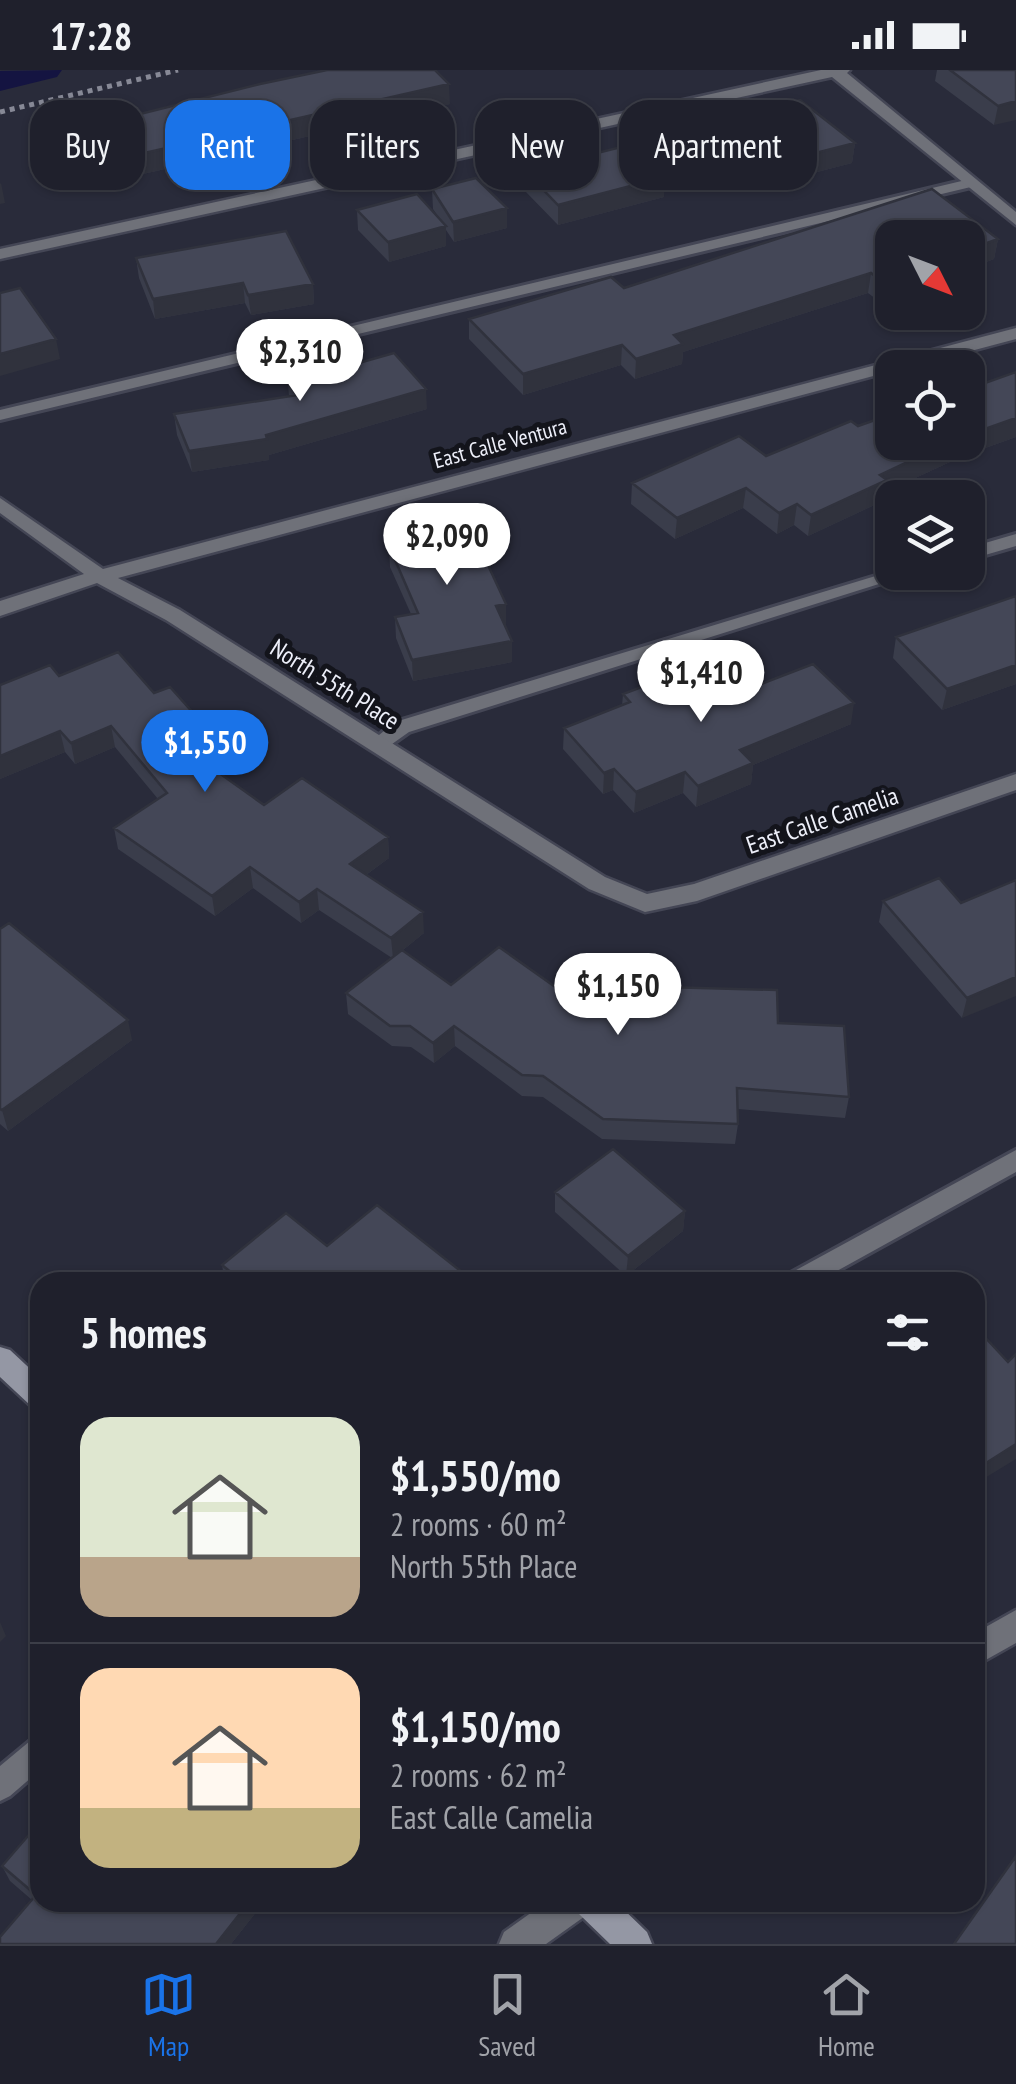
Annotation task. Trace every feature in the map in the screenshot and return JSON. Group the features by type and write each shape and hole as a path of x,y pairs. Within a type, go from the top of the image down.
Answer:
{"main road":[{"path":"0,1359 30,1387"},
{"path":"601,1912 635,1944"}],"street":[{"path":"0,254 838,71 1016,220"},
{"name":"East Calle Ventura","path":"0,609 47,590 102,578 218,543 1016,332"},
{"name":"North 55th Place","path":"0,504 102,578 174,615 597,882 645,903"},
{"name":"East Calle Camelia","path":"645,903 697,892 1016,782"},
{"path":"985,1644 1016,1625"},
{"path":"516,1944 562,1912"}],"lane":[{"path":"0,416 970,183"},
{"path":"985,549 1016,540"},
{"path":"378,744 402,727 875,582"},
{"path":"814,1272 1016,1160"},
{"path":"0,1786 30,1760"}],"path":[{"path":"0,112 178,70"}],"building":[{"path":"327,70 435,70 449,84 378,100 310,100 310,115 290,120 290,100 196,100"},
{"path":"950,70 1016,70 1016,101 998,106"},
{"path":"165,108 165,148 145,153 145,113"},
{"path":"817,113 855,143 817,153"},
{"path":"619,148 619,189 558,205 543,190 599,190 599,152"},
{"path":"475,178 475,190 488,190 507,208 453,222 433,190 455,190 455,183"},
{"path":"932,189 973,220 875,220 875,276 871,273 674,335 683,344 636,359 622,345 523,374 469,319 611,277 624,288"},
{"path":"417,194 446,226 388,242 357,210"},
{"path":"985,229 998,239 985,244"},
{"path":"286,231 313,284 248,295 243,283 153,299 136,258"},
{"path":"20,288 56,339 0,354 0,293"},
{"path":"394,353 426,389 266,435 267,439 189,451 174,414 297,395 288,383"},
{"path":"1016,372 1016,418 985,429 985,383"},
{"path":"875,420 875,460 912,460 880,475 887,480 875,480 875,486 811,515 797,504 779,513 746,488 677,518 632,483 739,436 766,456 851,421 858,426"},
{"path":"462,509 506,604 496,606 512,641 412,660 395,617 418,613 389,546 407,543 398,521"},
{"path":"1016,596 1016,665 947,689 896,637"},
{"path":"118,652 154,693 170,687 203,724 170,738 264,805 302,778 388,837 350,864 423,912 391,938 317,889 299,902 250,867 212,896 114,828 167,793 111,726 71,743 60,731 0,756 0,685 50,665 59,676"},
{"path":"813,664 854,703 740,750 753,763 698,786 685,772 636,792 614,769 604,773 564,728 630,702 623,694 676,674 691,690 741,670 756,686"},
{"path":"939,878 961,903 1016,880 1016,977 967,998 883,901"},
{"path":"9,923 128,1020 2,1110 0,929"},
{"path":"499,947 561,991 656,994 664,987 777,990 778,1023 844,1026 849,1097 737,1088 738,1124 603,1119 543,1076 522,1075 454,1026 433,1043 410,1026 390,1026 346,993 402,950 451,985"},
{"path":"613,1149 685,1211 628,1256 555,1192"},
{"path":"377,1205 462,1272 231,1272 222,1265 286,1213 327,1246"},
{"path":"985,1337 1008,1362 1016,1354 1016,1444 985,1464"},
{"path":"30,1834 30,1890 2,1866"},
{"path":"1016,1856 1016,1944 954,1944 977,1912 985,1912 985,1900"},
{"path":"30,1902 30,1912 241,1912 216,1944 0,1944 0,1937"}],"waterway":[{"path":"0,81 46,70"}]}
